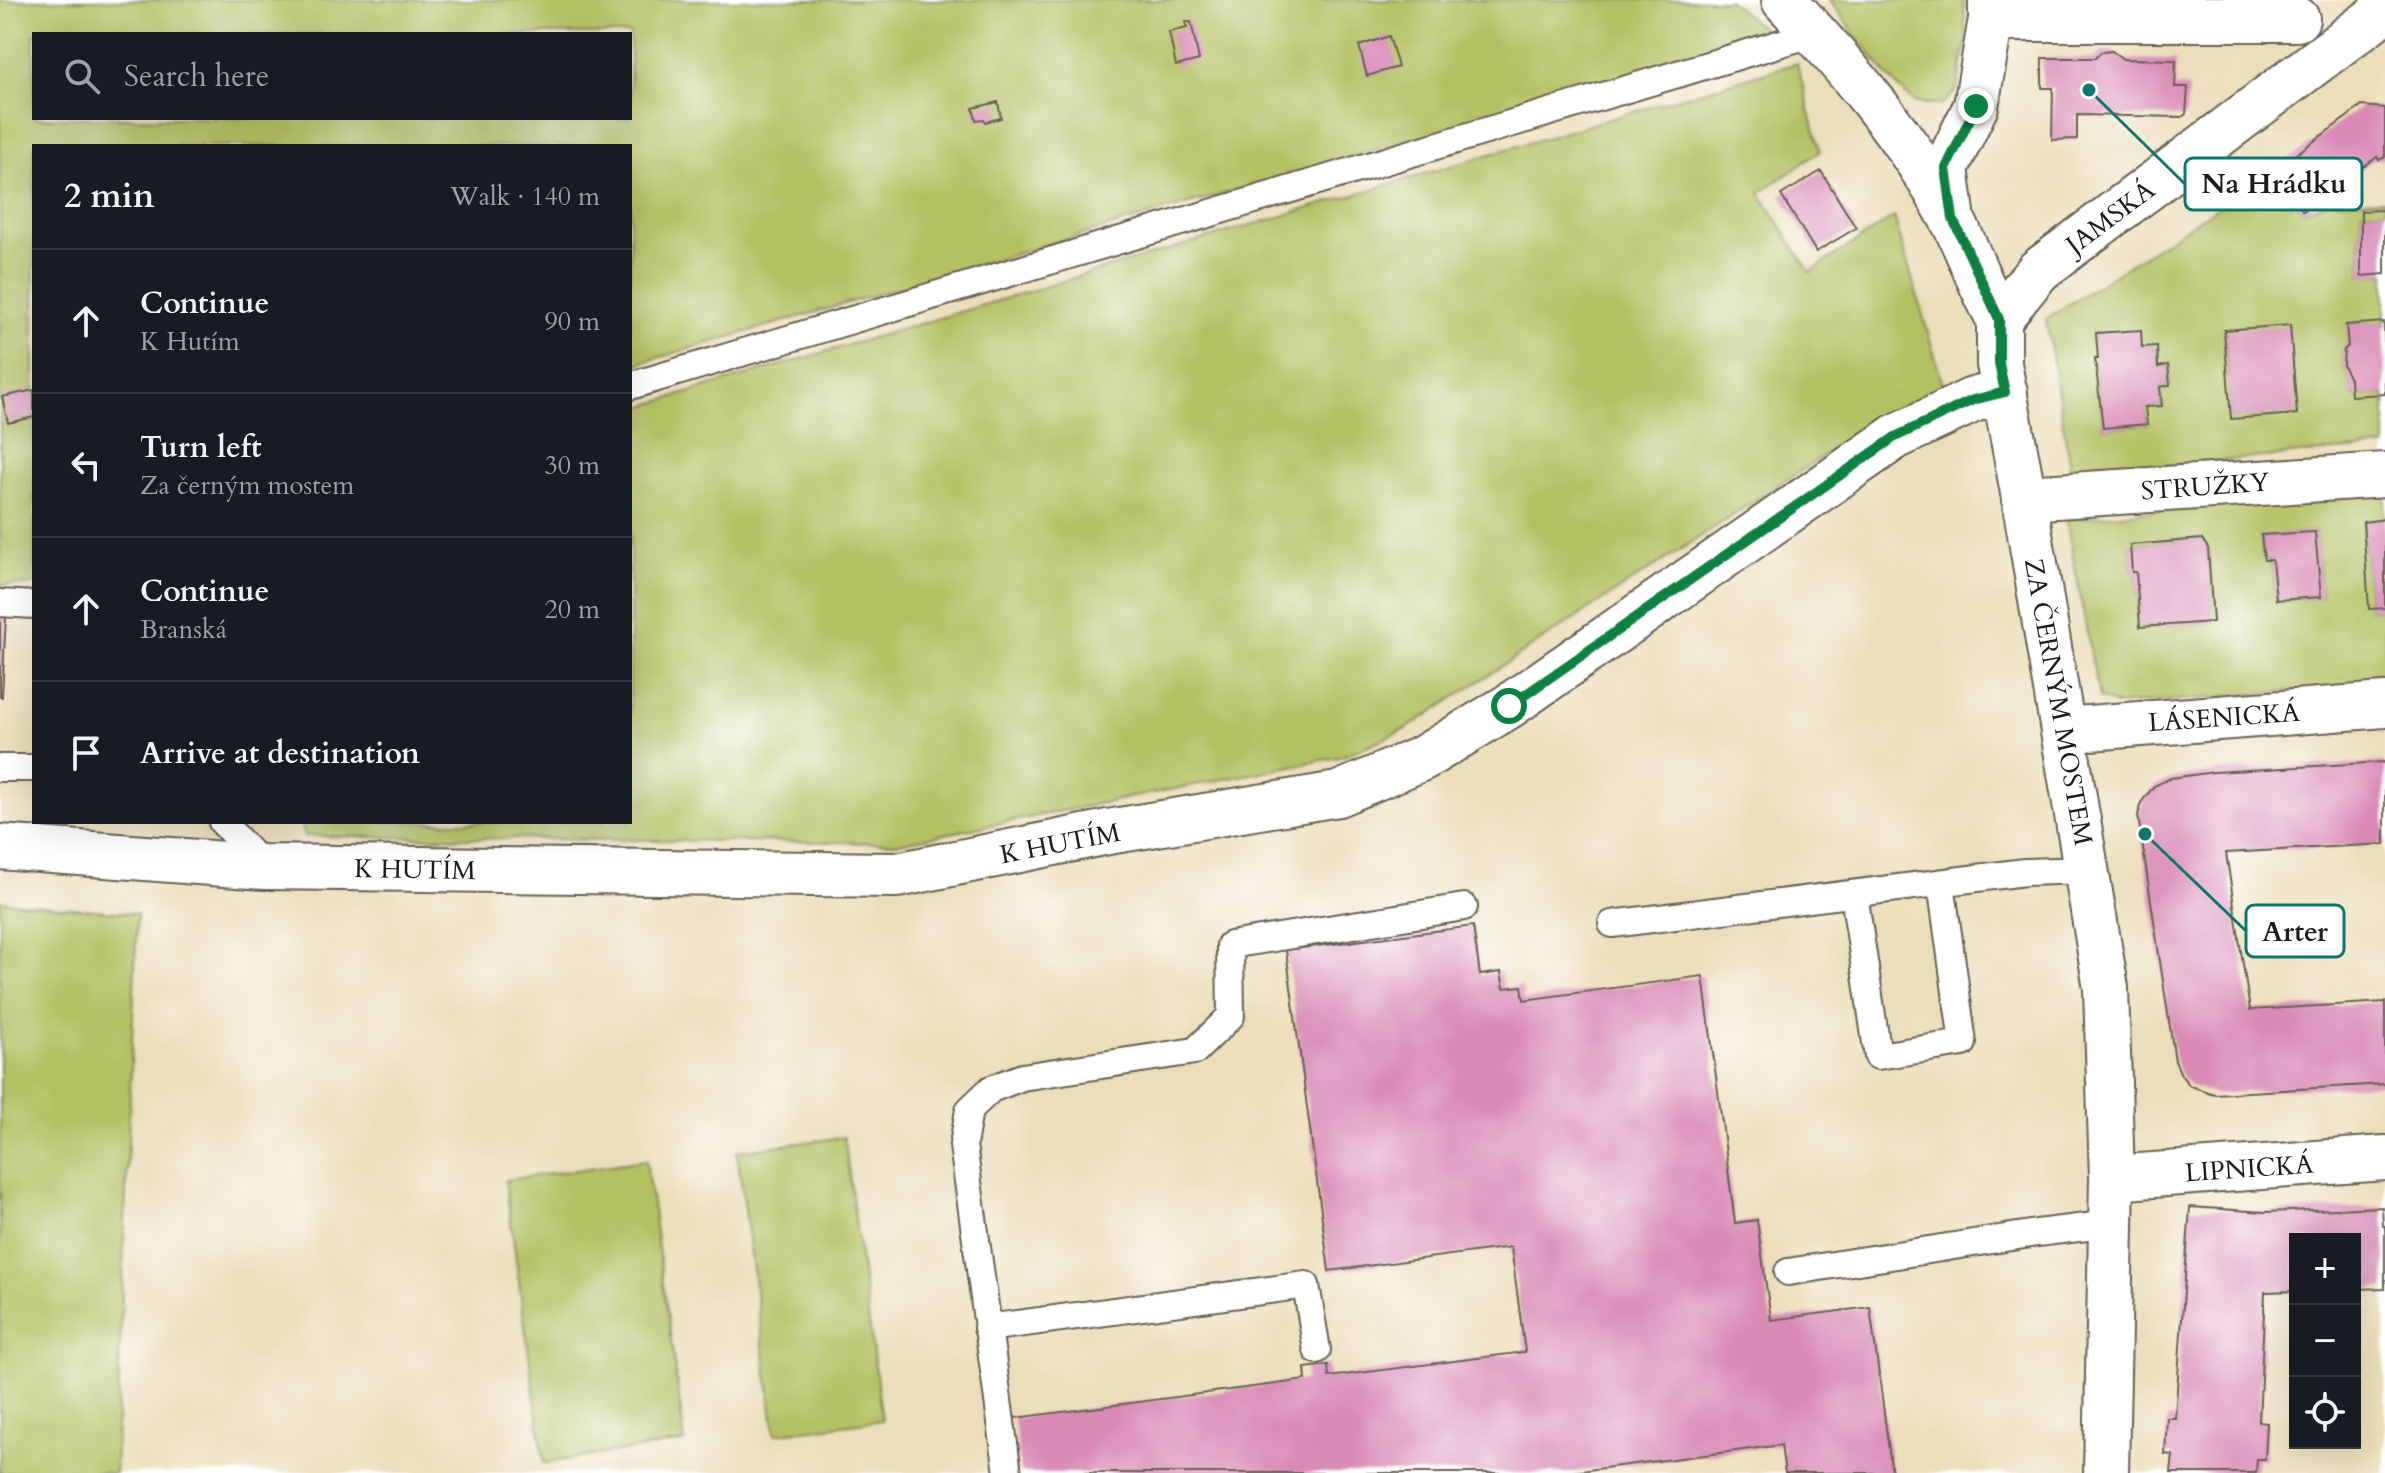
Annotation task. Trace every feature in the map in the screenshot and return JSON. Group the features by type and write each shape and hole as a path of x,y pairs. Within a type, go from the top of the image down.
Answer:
{"street":[{"name":"ZA ČERNÝM MOSTEM","path":"1784,0 1911,149 1953,219 1999,319 1999,364 2106,988 2112,1178 2106,1473"},
{"path":"1953,219 1946,168 1976,106 1991,9 2297,19"},
{"name":"JAMSKÁ","path":"1999,319 2039,270 2382,15"},
{"name":"K HUTÍM","path":"0,847 264,867 897,875 1108,832 1338,794 1423,758 1509,706 1895,437 1973,400 2005,392"},
{"name":"STRUŽKY","path":"2024,498 2385,475"},
{"name":"LÁSENICKÁ","path":"2063,730 2385,705"},
{"name":"LIPNICKÁ","path":"2112,1178 2385,1158"}],"lane":[{"path":"632,385 1815,33"},
{"path":"0,603 32,605"},
{"path":"0,768 32,768"},
{"path":"230,824 264,867"},
{"path":"1612,924 2025,872 2087,870"},
{"path":"1854,894 1878,1056 1963,1043 1941,883"},
{"path":"1008,1473 963,1145 969,1110 991,1089 1022,1077 1195,1051 1231,1016 1230,945 1464,907"},
{"path":"1788,1272 2111,1224"},
{"path":"987,1328 1306,1285 1317,1350"}],"green space":[{"path":"0,0 1728,0 1771,35 632,365 632,144 32,144 32,585 0,585"},
{"path":"1829,0 1964,0 1966,43 1957,90 1942,105 1915,103 1890,79"},
{"path":"1797,63 1820,151 1760,193 1810,272 1894,217 1944,387 1883,417 1406,729 1343,756 899,843 306,836 300,824 632,824 632,409"},
{"path":"2273,171 2283,184 2279,188 2280,200 2292,205 2296,202 2303,211 2329,201 2385,200 2385,210 2361,211 2361,275 2385,274 2385,326 2384,322 2347,325 2348,346 2344,350 2343,365 2350,379 2352,396 2385,394 2385,447 2071,473 2046,319","holes":["2224,330 2297,413 2231,418","2096,333 2142,347 2157,347 2158,367 2168,366 2170,385 2160,387 2162,406 2145,407 2147,424 2103,428 2095,359 2098,359"]},
{"path":"2385,490 2385,519 2363,522 2369,609 2385,608 2385,684 2117,705 2099,698 2066,519","holes":["2315,532 2321,597 2276,600 2272,560 2264,560 2261,536","2202,539 2208,548 2213,622 2140,627 2136,572 2132,571 2130,545"]},
{"path":"0,901 137,914 115,1473 0,1473"},
{"path":"844,1137 882,1420 775,1434 737,1151"},
{"path":"646,1160 685,1442 544,1463 505,1180"}],"building":[{"path":"1185,22 1191,22 1199,60 1176,66 1169,32 1187,28"},
{"path":"1389,36 1398,67 1367,76 1359,46"},
{"path":"2112,51 2123,59 2176,60 2175,87 2188,87 2186,114 2182,117 2077,115 2077,139 2052,140 2053,88 2042,88 2042,58 2095,58 2101,52"},
{"path":"998,102 1001,118 985,122 984,119 976,120 973,108"},
{"path":"2362,106 2385,108 2385,157 2379,160 2377,157 2303,211 2296,202 2292,205 2280,200 2279,187 2283,184 2273,171"},
{"path":"1821,171 1856,228 1816,252 1781,195"},
{"path":"2385,210 2385,274 2361,276 2361,211"},
{"path":"2384,322 2385,394 2351,396 2350,379 2343,365 2344,350 2348,346 2346,325"},
{"path":"2290,325 2297,414 2231,419 2224,330"},
{"path":"2141,330 2142,347 2157,346 2158,367 2168,365 2170,385 2160,387 2162,406 2145,407 2147,424 2103,428 2095,359 2098,359 2096,333"},
{"path":"32,390 32,417 8,423 2,397"},
{"path":"2385,519 2385,608 2369,609 2363,522"},
{"path":"2315,532 2321,597 2276,600 2272,560 2264,560 2261,535"},
{"path":"2202,539 2208,548 2213,622 2140,627 2136,572 2132,572 2130,545"},
{"path":"0,616 6,616 2,697 0,697"},
{"path":"2385,762 2385,844 2226,853 2250,1010 2385,1002 2385,1084 2214,1094 2190,1086 2175,1061 2138,815 2143,800 2154,786 2171,778 2214,772"},
{"path":"1473,926 1480,975 1501,972 1504,988 1522,986 1524,1000 1703,976 1735,1223 1757,1220 1771,1320 1870,1307 1892,1473 1785,1473 1781,1445 1565,1473 1021,1473 1013,1414 1016,1418 1306,1380 1305,1368 1328,1365 1329,1377 1525,1352 1511,1247 1329,1271 1286,950"},
{"path":"2190,1207 2265,1212 2382,1207 2385,1288 2361,1289 2361,1233 2289,1233 2289,1291 2265,1292 2259,1422 2267,1423 2265,1459 2257,1459 2256,1473 2171,1473 2173,1455 2165,1454 2167,1418 2175,1418"}],"place":[{"name":"Na Hrádku","path":"2089,90"},
{"name":"Arter","path":"2145,834"}],"route":[{"path":"1509,706 1895,437 1973,400 2005,392 1999,364 1999,319 1953,219 1946,168 1976,106"}]}
